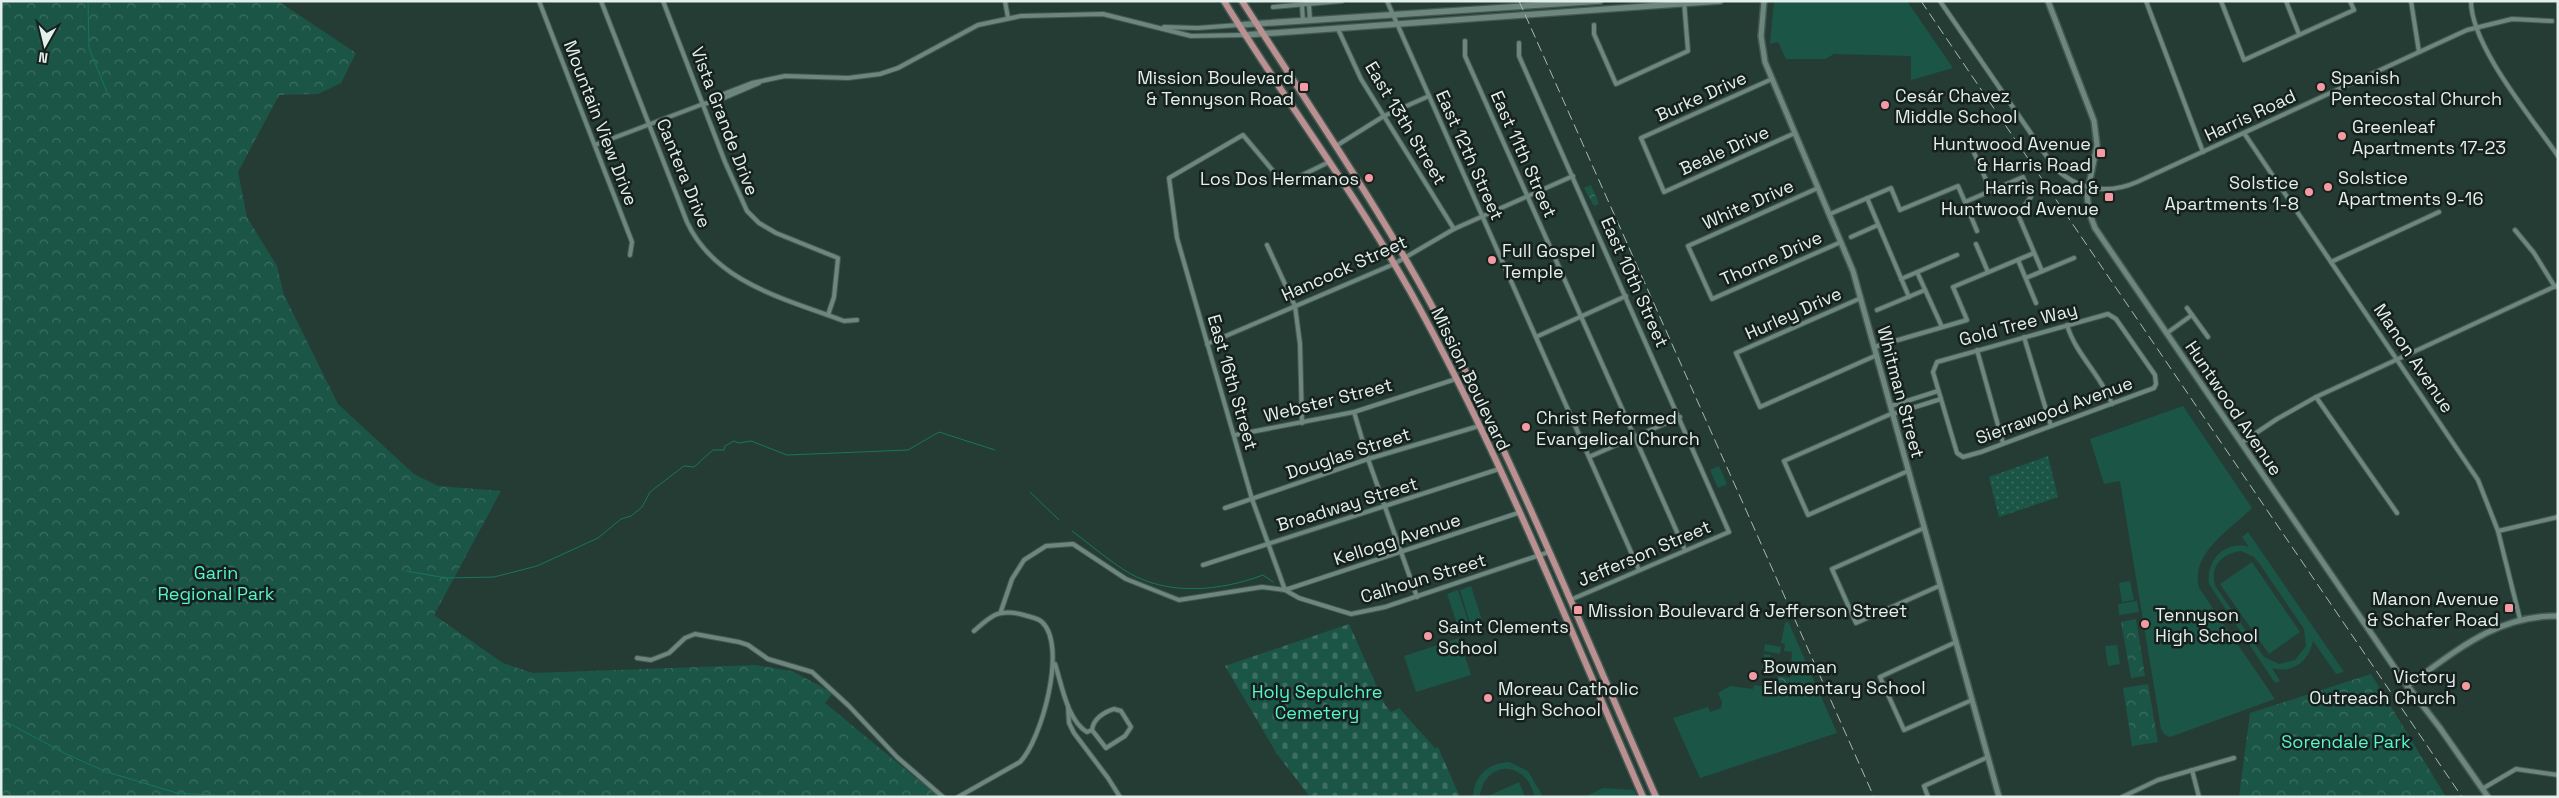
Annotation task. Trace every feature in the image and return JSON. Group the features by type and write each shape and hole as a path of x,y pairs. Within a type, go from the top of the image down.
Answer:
{"main road":[{"name":"Mission Boulevard","path":"1224,1 1244,35 1331,161 1394,264 1456,379 1538,556 1643,797"},
{"name":"Mission Boulevard","path":"1242,1 1336,146 1438,318 1482,406 1549,552 1656,797"},
{"path":"1238,25 1600,1"},
{"path":"1244,35 1398,25 1654,4 1720,1"},
{"path":"1577,645 1588,641"}],"street":[{"name":"Mountain View Drive","path":"539,1 632,242 630,254"},
{"name":"Cantera Drive","path":"601,1 686,222 708,256 728,272 762,289 844,321 856,320"},
{"name":"Vista Grande Drive","path":"663,1 741,201 752,218 776,232 838,258 834,298 828,315"},
{"path":"1006,1 1008,18"},
{"path":"1273,7 1342,1"},
{"name":"East 12th Street","path":"1387,1 1639,570"},
{"name":"Whitman Street","path":"1764,1 1762,44 1772,79 1842,242 1861,298 1939,586 1999,797"},
{"path":"1940,1 2046,158 2061,174 2075,183 2087,187"},
{"name":"Huntwood Avenue","path":"2048,1 2094,121 2097,145 2087,187 2088,204 2096,228 2407,686 2440,728 2488,797"},
{"path":"2146,1 2203,152"},
{"path":"2221,1 2244,60 2354,10 2350,1"},
{"path":"2286,1 2299,34"},
{"path":"2411,1 2419,52"},
{"path":"2471,1 2475,27 2485,50 2558,156"},
{"path":"1594,25 1594,34 1616,84 1688,51 1685,3"},
{"path":"1307,21 1309,4"},
{"path":"1302,5 1307,21"},
{"path":"595,145 709,102 717,101 761,82 799,75 848,78 880,74 898,68 960,33 1008,18 1103,14 1200,38 1244,35"},
{"name":"Harris Road","path":"2087,187 2106,190 2122,188 2475,27 2512,19 2552,21"},
{"path":"1159,27 1198,28 1238,25"},
{"name":"East 13th Street","path":"1338,29 1357,72 1454,229"},
{"name":"East 11th Street","path":"1465,41 1465,56 1685,550"},
{"name":"East 10th Street","path":"1519,43 1520,56 1729,532"},
{"name":"Burke Drive","path":"1664,192 1640,138 1772,79"},
{"path":"1336,146 1384,116 1429,96"},
{"name":"Beale Drive","path":"1664,192 1795,133"},
{"name":"Manon Avenue","path":"2244,133 2478,480 2498,531 2520,618"},
{"name":"East 16th Street","path":"1285,590 1252,499 1177,238 1169,178 1243,135 1284,184 1331,161"},
{"path":"1972,148 1991,191"},
{"name":"Hancock Street","path":"1207,344 1394,264 1454,229 1573,176"},
{"path":"1965,202 2023,177 2031,197 2019,214 2042,271"},
{"path":"1830,214 1891,188 1900,210 1958,186 1977,231"},
{"name":"White Drive","path":"1712,300 1688,246 1818,188"},
{"path":"1867,198 1909,297"},
{"path":"2331,262 2438,212"},
{"path":"1852,237 1878,225"},
{"path":"2241,443 2277,419 2316,397 2556,286 2534,253 2515,230"},
{"name":"Thorne Drive","path":"1712,300 1842,242"},
{"path":"1976,244 1988,272"},
{"path":"1267,245 1295,306 1300,344 1302,423"},
{"path":"1874,347 1967,320 1953,287 2034,253"},
{"path":"1901,279 1957,255"},
{"path":"2026,278 2074,258"},
{"path":"2018,260 2036,302"},
{"path":"1918,272 1942,328"},
{"path":"1878,310 1925,290"},
{"path":"1536,336 1626,296"},
{"name":"Hurley Drive","path":"1861,298 1736,353 1760,407 1877,355"},
{"path":"2187,308 2208,337"},
{"name":"Gold Tree Way","path":"1938,391 1933,372 1935,364 1940,360 2105,314 2111,315 2155,375 2156,384"},
{"path":"2167,333 2192,315"},
{"path":"2068,325 2073,341 2105,389 2112,404"},
{"path":"2024,337 2051,426"},
{"path":"1977,350 2003,443"},
{"name":"Webster Street","path":"1235,436 1354,412 1456,379"},
{"name":"Sierrawood Avenue","path":"1940,399 1954,449 1960,456 1967,456 2150,390 2156,384"},
{"path":"1892,411 1940,399 1938,391 1892,411 1784,461 1808,515 1908,471"},
{"path":"2316,397 2397,514"},
{"path":"1354,412 1368,459 1416,597"},
{"path":"1589,457 1680,417"},
{"name":"Douglas Street","path":"1225,508 1368,459 1479,426"},
{"name":"Broadway Street","path":"1203,565 1269,542 1385,507 1499,469"},
{"name":"Kellogg Avenue","path":"1285,590 1518,513"},
{"path":"2498,531 2558,517"},
{"path":"1924,528 1832,569 1856,623 1939,586"},
{"name":"Jefferson Street","path":"1570,600 1729,532"},
{"name":"Calhoun Street","path":"1001,612 1012,580 1024,560 1046,546 1073,544 1126,579 1179,600 1262,587 1285,590 1299,598 1351,614 1416,597 1549,552"},
{"path":"974,631 991,616 1001,612 1021,614 1043,622 1050,638 1054,662 1067,701 1078,726 1087,732 1092,730"},
{"path":"2407,686 2481,636 2520,618 2558,616"},
{"path":"637,658 651,660 669,653 685,638 695,634 739,642 748,645 768,659 812,672 849,706 897,758 943,797"},
{"path":"1956,642 1880,677 1904,730 1972,700"},
{"path":"958,797 1020,762 1027,755 1036,734 1053,676 1054,662"},
{"path":"1067,701 1069,723 1074,733 1120,797"},
{"path":"1114,709 1121,711 1131,726 1125,736 1106,748 1092,730 1092,724 1100,715 1114,709"},
{"path":"1928,797 1924,786 1988,757"},
{"path":"2122,797 2158,780 2234,758"},
{"path":"2482,788 2516,769 2558,775"},
{"path":"2192,770 2199,797"}],"green space":[{"name":"Garin Regional Park","path":"1,1 278,1 356,53 341,83 318,94 279,95 238,172 247,217 277,266 284,295 338,404 414,474 438,486 501,491 434,615 503,663 533,673 755,665 792,671 833,693 825,703 939,797 1,797"},
{"path":"1774,1 1907,1 1953,68 1911,80 1911,56 1834,54 1825,59 1786,59 1778,42 1770,44"},
{"path":"1591,185 1599,204 1594,206 1584,188"},
{"path":"2183,406 2252,508 2223,534 2206,553 2200,564 2198,575 2199,588 2275,699 2170,737 2165,735 2161,729 2120,481 2104,484 2090,439"},
{"path":"2048,456 2058,497 1999,517 1989,477"},
{"path":"1719,466 1727,484 1718,488 1710,470"},
{"path":"2248,532 2344,672 2336,674 2313,641 2308,654 2299,664 2287,669 2272,668 2280,681 2275,683 2209,584 2211,567 2219,554 2232,546 2249,547 2242,537","holes":["2241,551 2254,557 2304,629 2306,646 2295,660 2279,664 2264,657 2216,587 2214,580 2215,568 2223,558 2234,552"]},
{"path":"2252,562 2300,632 2269,654 2220,584"},
{"path":"2130,581 2134,600 2122,602 2119,583"},
{"path":"1471,586 1482,620 1470,623 1460,590"},
{"path":"1458,590 1469,624 1458,627 1447,594"},
{"path":"2137,601 2139,612 2119,615 2118,604"},
{"path":"2136,619 2145,676 2131,678 2121,622"},
{"path":"1788,621 1837,733 1700,778 1673,718 1708,707 1710,712 1721,708 1722,702 1718,693 1730,686 1753,689 1754,685 1776,688 1775,694 1790,678 1792,652 1784,651 1785,644 1781,643 1785,623"},
{"name":"Holy Sepulchre Cemetery","path":"1349,624 1385,705 1391,712 1399,708 1435,748 1438,747 1460,797 1310,797 1277,754 1225,666"},
{"path":"1459,638 1471,675 1416,692 1404,656"},
{"path":"1765,644 1781,647 1780,654 1764,651"},
{"path":"2117,645 2120,664 2108,666 2105,646"},
{"path":"1764,654 1771,655 1769,669 1762,668"},
{"name":"Sorendale Park","path":"2371,674 2446,797 2239,797 2250,713"},
{"path":"1778,676 1790,678 1787,696 1775,694"},
{"path":"2148,684 2158,742 2132,746 2123,688"},
{"path":"1509,762 1528,771 1543,797 1535,797 1530,784 1524,776 1514,770 1507,769 1494,772 1484,783 1480,797 1473,797 1476,783 1484,772 1495,765"},
{"path":"1519,782 1525,797 1486,797"},
{"path":"1603,788 1634,790 1637,797 1584,797"}],"waterway":[{"path":"88,1 89,48 107,92"},
{"path":"406,571 446,578 494,577 537,566 598,538 621,519 631,516 642,507 650,492 684,466 694,467 713,450 724,450 725,446 734,441 739,443 751,441 787,455 908,450 939,432 995,450"},
{"path":"1030,492 1059,520"},
{"path":"1072,531 1129,573 1161,585 1195,589 1230,585 1263,575 1273,582"},
{"path":"1,719 66,754 107,772 177,793 250,797"}],"railway":[{"path":"1519,1 1874,797"},
{"path":"1921,1 2462,797"}],"place":[{"name":"Mission Boulevard & Tennyson Road","path":"1304,87"},
{"name":"Spanish Pentecostal Church","path":"2321,87"},
{"name":"Cesár Chavez Middle School","path":"1885,105"},
{"name":"Greenleaf Apartments 17-23","path":"2342,136"},
{"name":"Huntwood Avenue & Harris Road","path":"2101,153"},
{"name":"Los Dos Hermanos","path":"1369,178"},
{"name":"Solstice Apartments 9-16","path":"2328,187"},
{"name":"Solstice Apartments 1-8","path":"2309,192"},
{"name":"Harris Road & Huntwood Avenue","path":"2109,197"},
{"name":"Full Gospel Temple","path":"1492,260"},
{"name":"Christ Reformed Evangelical Church","path":"1526,427"},
{"name":"Manon Avenue & Schafer Road","path":"2509,608"},
{"name":"Mission Boulevard & Jefferson Street","path":"1578,610"},
{"name":"Tennyson High School","path":"2145,624"},
{"name":"Saint Clements School","path":"1428,636"},
{"name":"Bowman Elementary School","path":"1753,676"},
{"name":"Victory Outreach Church","path":"2466,686"},
{"name":"Moreau Catholic High School","path":"1488,698"}]}
